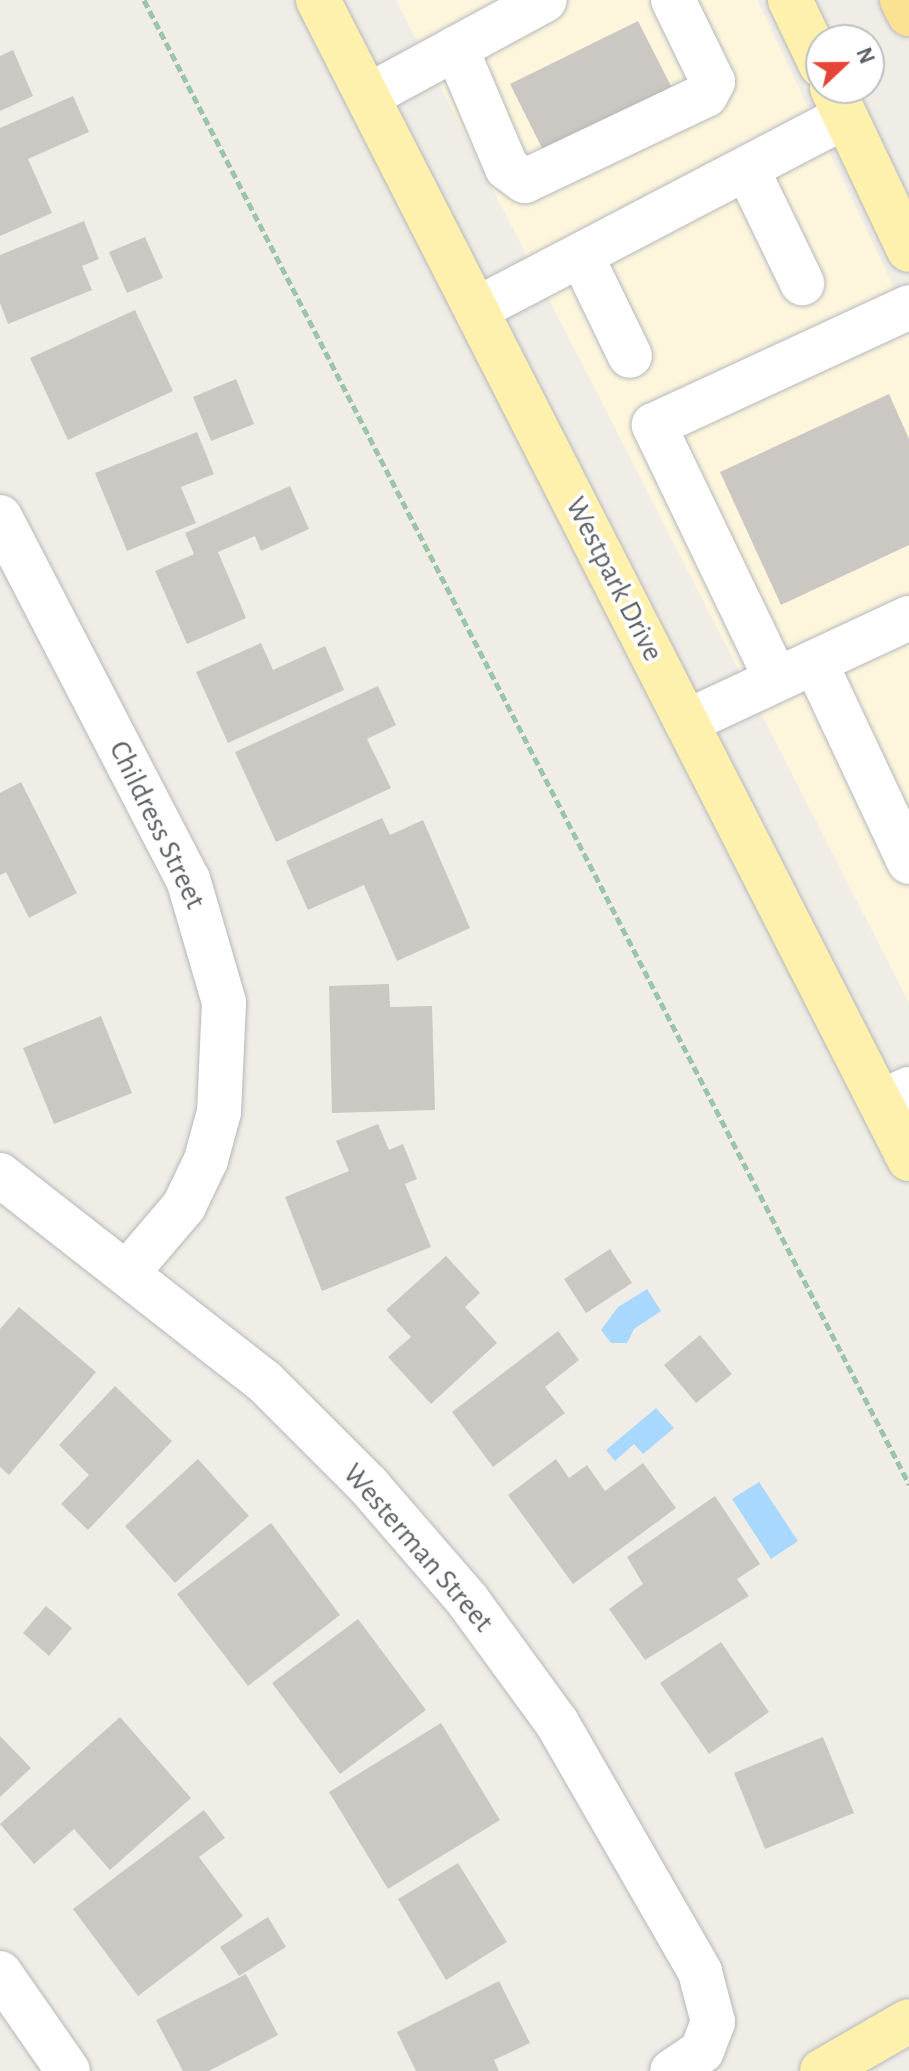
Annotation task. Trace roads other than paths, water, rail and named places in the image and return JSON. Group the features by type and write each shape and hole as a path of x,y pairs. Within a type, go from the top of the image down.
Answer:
{"highway":[{"path":"902,0 909,14"}],"main road":[{"name":"Westpark Drive","path":"318,0 686,722 895,1095 909,1159"},
{"path":"790,0 805,31"},
{"path":"840,104 909,250"},
{"path":"822,2071 909,2021"}],"street":[{"path":"368,96 545,0"},
{"path":"456,48 507,168 525,181 706,95 713,82 673,0"},
{"path":"477,309 747,169 836,104"},
{"path":"747,169 802,283"},
{"path":"581,255 630,356"},
{"path":"909,307 654,425 909,862"},
{"name":"Childress Street","path":"0,517 188,879 224,1002 219,1112 206,1160 184,1206 127,1273"},
{"path":"686,722 909,618"},
{"name":"Westerman Street","path":"0,1175 265,1382 368,1485 468,1601 557,1723 671,1914 700,1972 713,2022 702,2051 672,2071"},
{"path":"0,1973 68,2071"}],"water":[{"path":"647,1289 661,1311 634,1329 627,1343 611,1343 601,1330 618,1307"},
{"path":"656,1408 674,1428 643,1454 634,1444 615,1461 606,1450"},
{"path":"759,1482 798,1541 771,1559 732,1499"}]}
